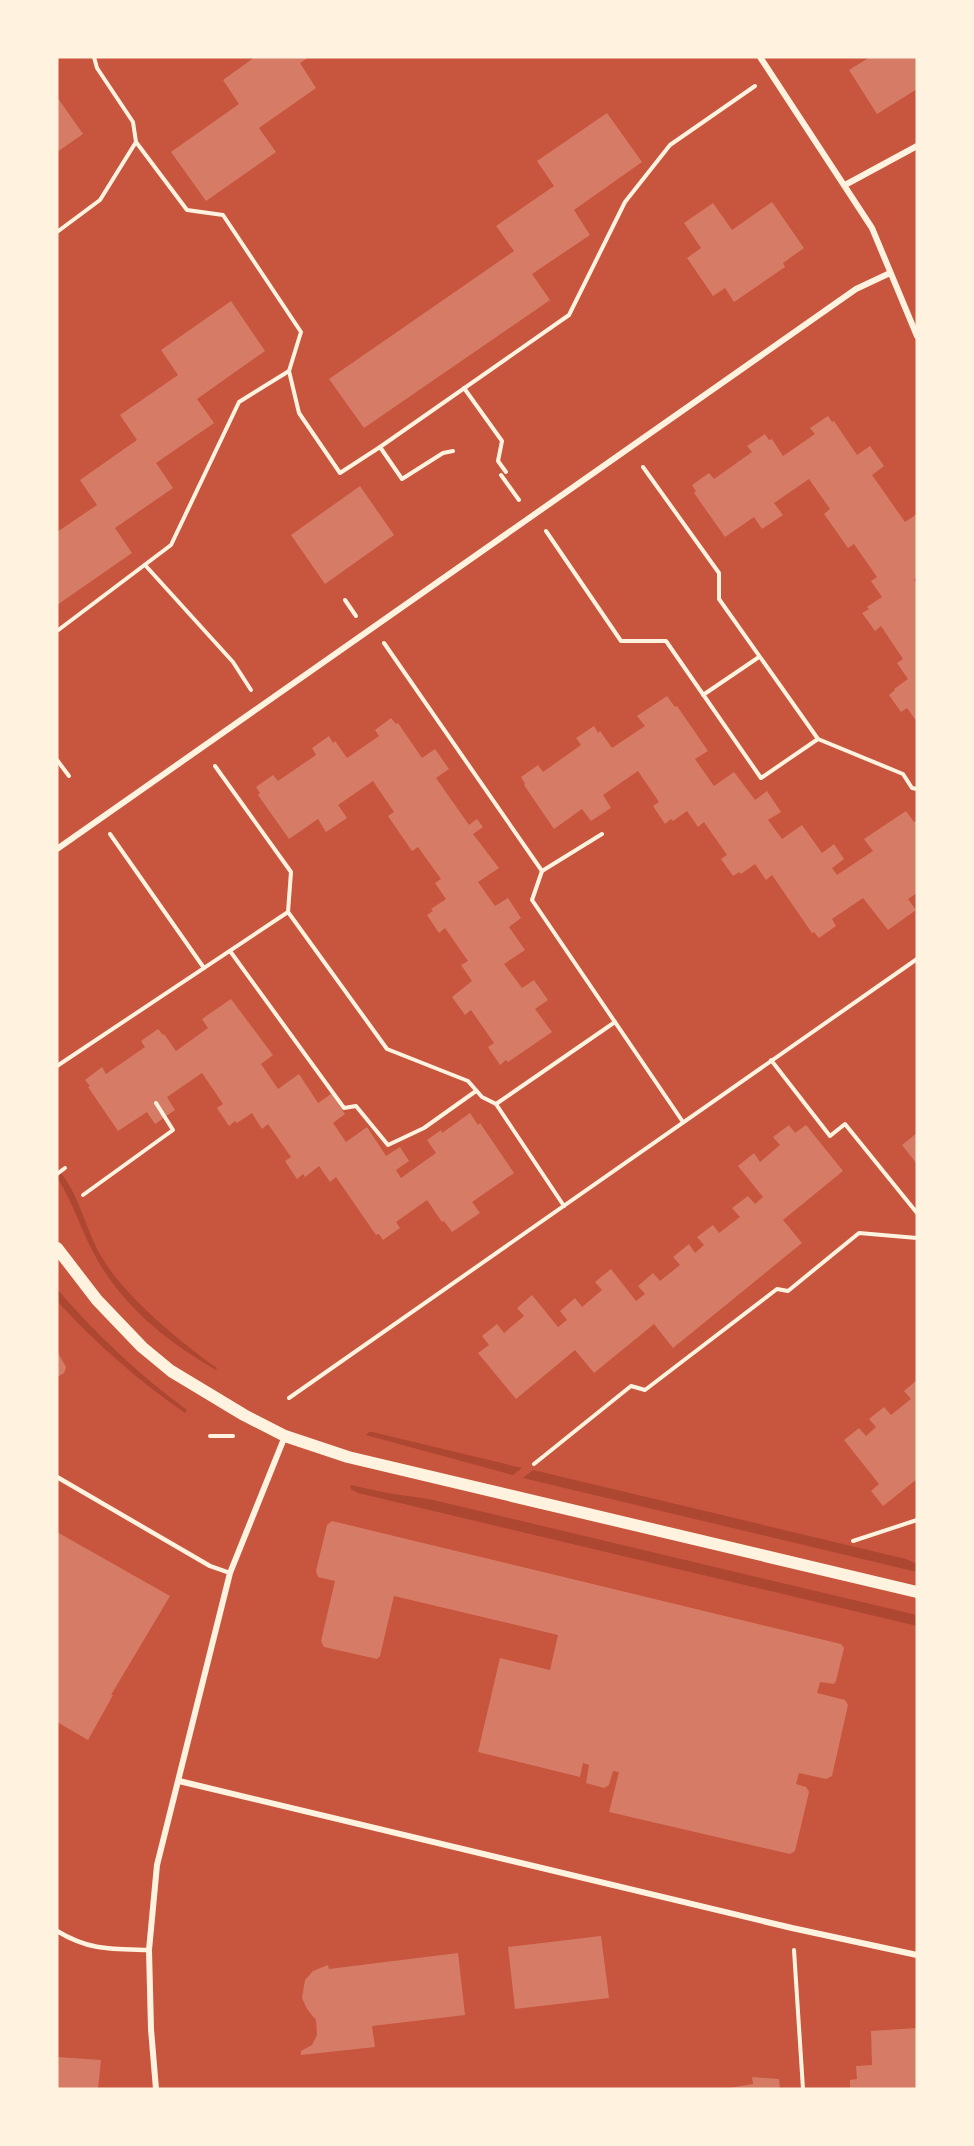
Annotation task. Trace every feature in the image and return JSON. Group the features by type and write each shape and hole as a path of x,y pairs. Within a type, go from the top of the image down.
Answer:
{"main road":[{"path":"57,1248 97,1300 142,1347 171,1371 244,1415 285,1436 348,1457 917,1592"}],"street":[{"path":"760,57 872,228 917,336"},
{"path":"845,185 917,146"},
{"path":"57,849 856,289 890,273"},
{"path":"156,2089 151,2029 149,1950 157,1865 230,1573 285,1436"},
{"path":"179,1781 792,1928 917,1955"}],"lane":[{"path":"57,1477 210,1566 230,1573"},
{"path":"57,1931 76,1942 110,1949 149,1950"}],"path":[{"path":"94,57 97,68 133,122 136,142 187,210 223,215 301,332 290,371 299,413 340,473 569,315 625,202 670,145 772,75"},
{"path":"57,232 100,200 136,142"},
{"path":"57,631 171,545 239,402 290,371"},
{"path":"464,388 502,441 498,461 518,500 534,514 621,641 666,641 761,778 818,740"},
{"path":"380,447 402,479 443,453 453,451"},
{"path":"643,467 719,573 718,599 818,740 903,774 912,788 917,789"},
{"path":"145,565 233,663 262,705"},
{"path":"373,627 542,871"},
{"path":"704,695 759,657"},
{"path":"57,760 69,777"},
{"path":"215,766 291,872 288,912 387,1049 468,1081 482,1097 496,1104 564,1206"},
{"path":"99,819 204,968"},
{"path":"602,834 542,871 532,900 683,1122"},
{"path":"57,1066 288,912"},
{"path":"230,951 344,1108 356,1106 388,1145 424,1128 476,1091"},
{"path":"289,1398 917,959"},
{"path":"496,1104 615,1022"},
{"path":"771,1060 830,1136 845,1124 917,1213"},
{"path":"83,1195 173,1130 156,1103"},
{"path":"57,1174 65,1168"},
{"path":"534,1464 631,1386 645,1390 777,1289 788,1291 859,1233 917,1238"},
{"path":"853,1541 917,1520"},
{"path":"792,1928 803,2089"}],"shaded area":[{"path":"61,1173 68,1182 96,1246 111,1271 138,1302 186,1345 217,1368 216,1370 165,1336 135,1309 109,1278 92,1251 57,1177"},
{"path":"57,1289 119,1353 187,1410 185,1413 102,1347 57,1301"},
{"path":"369,1432 522,1468 513,1475 366,1435"},
{"path":"533,1470 906,1559 917,1564 917,1572 523,1478"},
{"path":"350,1485 429,1499 917,1615 917,1626 358,1493 351,1489"}],"building":[{"path":"255,57 309,57 300,63 316,88 259,128 276,152 206,201 171,152 239,104 223,80"},
{"path":"870,57 917,57 917,89 877,114 849,70"},
{"path":"57,97 83,134 57,152"},
{"path":"607,113 642,162 574,210 590,235 532,274 550,300 364,428 329,379 514,251 496,226 554,186 537,161"},
{"path":"772,202 804,248 783,263 785,267 734,302 725,288 713,296 687,258 701,248 684,223 713,203 732,230"},
{"path":"231,301 265,351 197,399 214,423 156,463 173,488 115,528 132,553 57,605 57,532 97,505 80,480 137,440 120,415 178,375 161,350"},
{"path":"828,416 832,422 834,421 857,455 870,446 884,466 872,475 905,522 917,514 917,578 914,580 917,584 917,722 907,708 901,712 889,695 908,679 897,663 903,659 881,626 875,631 862,613 882,597 871,581 877,577 854,544 848,548 824,514 830,509 809,479 774,503 783,515 762,529 754,517 725,537 694,493 696,491 692,485 709,473 714,479 752,452 747,446 765,434 769,440 772,439 783,456 815,434 810,428"},
{"path":"360,486 394,535 325,584 291,535"},
{"path":"667,696 675,707 677,706 708,751 695,759 714,786 734,772 755,800 767,791 781,812 768,820 782,839 802,825 822,853 834,844 844,859 832,868 837,875 873,851 864,839 906,811 917,823 917,893 908,899 916,910 888,930 863,898 832,919 836,926 819,938 814,932 812,933 772,875 766,880 755,864 741,874 739,872 733,876 721,859 727,855 704,822 698,827 687,811 665,824 653,806 659,802 638,771 603,795 611,808 591,821 582,809 554,829 521,777 538,765 543,772 581,745 576,738 594,726 612,748 645,726 637,716"},
{"path":"391,718 396,724 398,723 422,758 435,749 449,769 436,778 469,825 477,819 483,827 473,834 499,868 478,882 495,906 508,898 521,918 509,927 525,950 504,964 522,988 534,980 548,1000 535,1009 552,1032 500,1065 488,1047 494,1043 471,1010 465,1015 452,997 472,981 461,965 468,961 445,928 439,933 427,915 433,911 431,909 446,899 435,883 441,879 418,847 412,851 388,816 394,812 373,781 338,805 347,818 326,832 318,819 289,839 258,795 260,793 256,787 273,775 278,781 316,755 312,748 329,736 347,758 379,736 375,730"},
{"path":"231,999 273,1055 261,1064 278,1089 299,1074 318,1103 331,1094 345,1114 333,1123 346,1142 367,1127 386,1156 400,1147 409,1161 396,1170 401,1178 436,1153 427,1140 441,1130 442,1133 470,1113 478,1125 480,1123 514,1173 472,1202 480,1213 452,1232 427,1200 396,1222 400,1228 383,1240 379,1234 376,1235 336,1177 330,1182 319,1166 305,1177 303,1174 297,1179 285,1161 291,1157 268,1124 262,1129 252,1113 229,1126 217,1108 223,1104 202,1073 167,1097 175,1110 155,1124 147,1112 118,1131 85,1080 102,1067 106,1074 145,1047 141,1041 158,1029 176,1051 208,1028 202,1019"},
{"path":"789,1125 795,1133 806,1125 843,1171 783,1220 802,1243 673,1348 654,1324 594,1373 575,1350 516,1399 478,1353 489,1345 482,1336 497,1324 504,1333 524,1316 517,1308 532,1295 558,1327 567,1320 560,1311 575,1298 582,1307 602,1290 595,1282 611,1269 636,1301 645,1294 638,1286 653,1273 660,1281 680,1265 673,1257 689,1244 695,1253 704,1245 697,1237 713,1225 719,1233 740,1217 732,1208 748,1196 755,1204 763,1197 738,1166 754,1153 760,1162 780,1145 773,1137"},
{"path":"917,1133 917,1164 902,1145"},
{"path":"57,1351 66,1367 64,1373 57,1377"},
{"path":"917,1380 917,1479 883,1506 871,1491 879,1484 844,1440 859,1428 866,1436 876,1427 869,1419 884,1407 891,1415 911,1399 904,1391"},
{"path":"332,1521 841,1644 844,1648 836,1681 834,1684 820,1682 817,1693 845,1700 848,1705 832,1776 826,1779 799,1773 796,1784 806,1787 809,1792 795,1851 790,1854 609,1812 619,1772 613,1771 609,1785 604,1788 586,1783 589,1765 583,1763 580,1777 478,1752 500,1658 550,1670 558,1635 394,1596 380,1656 377,1659 324,1647 321,1641 335,1581 318,1577 316,1571 327,1525"},
{"path":"57,1532 170,1596 111,1695 113,1695 88,1740 57,1722"},
{"path":"601,1936 609,1998 515,2009 508,1947"},
{"path":"458,1953 465,2015 372,2026 375,2047 301,2055 301,2051 312,2045 317,2035 316,2020 302,1998 305,1980 313,1971 328,1965 329,1969"},
{"path":"917,2028 917,2089 850,2089 850,2080 857,2079 856,2066 872,2065 871,2031"},
{"path":"57,2057 101,2060 98,2089 57,2089"},
{"path":"752,2077 779,2079 780,2089 723,2089 753,2084"}]}
